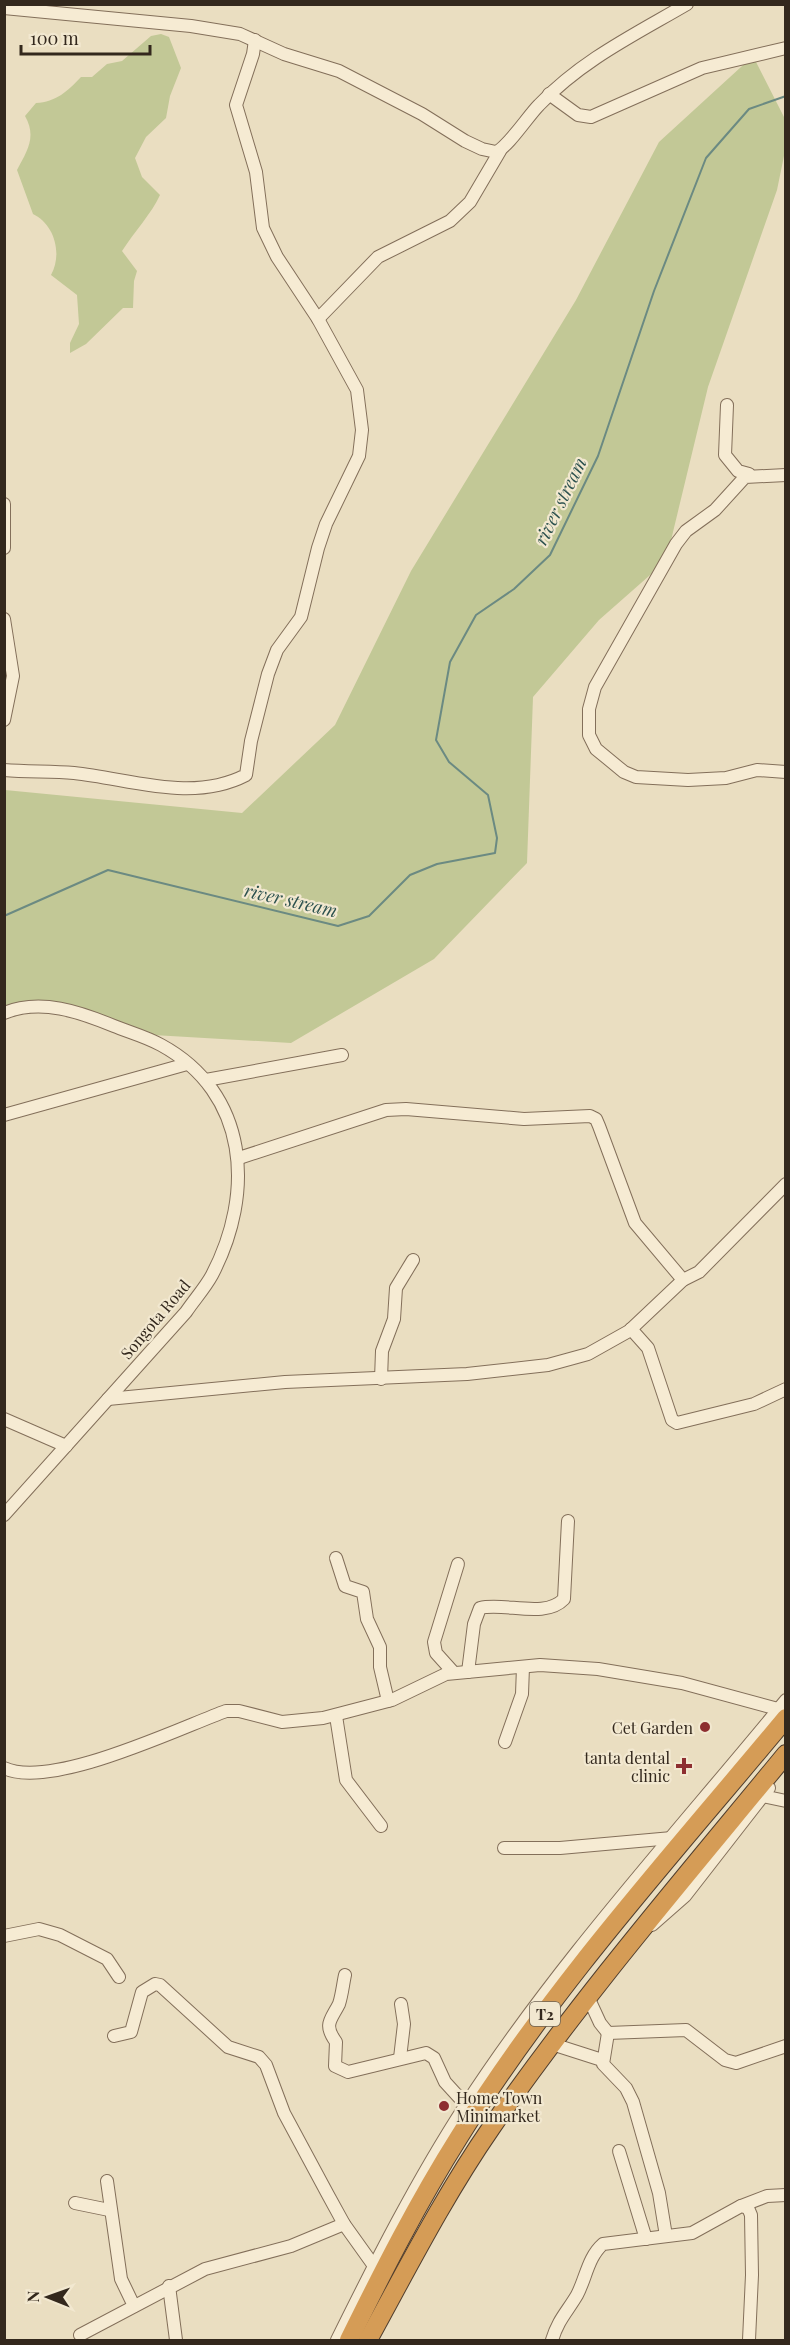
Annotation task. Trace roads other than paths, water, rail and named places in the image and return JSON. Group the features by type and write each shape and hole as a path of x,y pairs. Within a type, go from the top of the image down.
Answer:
{"highway":[{"name":"T2","path":"349,2340 401,2235 453,2146 519,2049 582,1964 783,1709"},
{"name":"T2","path":"368,2340 427,2232 490,2130 588,1998 786,1754"}],"street":[{"path":"318,319 378,257 409,239 450,221 470,202 500,151 549,94 577,69 606,49 687,4"},
{"path":"4,8 191,26 240,34 285,54 339,71 422,114 465,141 491,152 500,151"},
{"path":"4,770 74,774 178,789 201,789 228,783 248,774 251,741 268,674 277,650 301,617 326,524 359,456 362,419 357,390 318,319 277,257 264,228 256,171 236,105 253,54 255,40"},
{"path":"549,94 578,115 591,117 702,68 786,48"},
{"path":"726,405 726,458 738,471 749,474 786,475"},
{"path":"749,474 715,510 686,531 676,544 595,687 590,709 589,735 596,749 624,772 636,777 688,780 726,778 762,770 786,772"},
{"path":"4,504 4,548"},
{"path":"4,619 13,676 4,720"},
{"name":"Songota Road","path":"4,1013 28,1006 49,1007 86,1015 161,1044 206,1080 222,1105 234,1134 239,1158 231,1226 211,1276 186,1312 4,1515"},
{"path":"206,1080 342,1055"},
{"path":"4,1115 187,1064"},
{"path":"239,1158 358,1118 396,1109 524,1119 590,1116 596,1119 599,1126 635,1223 683,1280"},
{"path":"108,1399 285,1382 467,1374 548,1365 588,1354 631,1329 683,1280 699,1272 786,1184"},
{"path":"381,1379 382,1351 394,1319 396,1288 413,1260"},
{"path":"631,1329 648,1348 672,1420 677,1423 754,1404 786,1389"},
{"path":"4,1419 66,1446"},
{"path":"468,1671 474,1624 480,1608 538,1608 559,1604 564,1599 568,1521"},
{"path":"336,1558 345,1586 363,1592 367,1619 380,1647 380,1667 388,1701"},
{"path":"454,1673 443,1662 434,1646 435,1634 458,1564"},
{"path":"4,1768 25,1774 53,1772 141,1745 226,1711 239,1711 282,1722 336,1716 388,1701 454,1673 540,1665 598,1669 682,1683 783,1709 672,1838 533,2010 466,2105 374,2266 337,2340"},
{"path":"504,1742 522,1694 523,1667"},
{"path":"336,1716 346,1780 381,1826"},
{"path":"641,1933 685,1896 786,1768"},
{"path":"763,1796 786,1801"},
{"path":"504,1848 560,1848 672,1838"},
{"path":"4,1936 39,1929 60,1935 106,1959 119,1977"},
{"path":"345,1975 340,2000 333,2011 329,2027 330,2035 336,2042 335,2066 348,2072 422,2053 432,2055 453,2094 466,2105"},
{"path":"114,2036 131,2032 142,1992 155,1984 160,1985 228,2047 259,2057 272,2077 284,2113 344,2224 374,2266"},
{"path":"588,1998 608,2033 602,2060 604,2068 623,2084 633,2102 660,2193 666,2236"},
{"path":"400,2058 404,2024 401,2004"},
{"path":"608,2033 686,2030 725,2060 736,2063 786,2046"},
{"path":"552,2044 602,2060"},
{"path":"619,2151 646,2239"},
{"path":"107,2181 109,2210 121,2279 134,2306"},
{"path":"552,2340 559,2319 577,2294 598,2249 610,2243 693,2232 741,2206 767,2196 786,2195"},
{"path":"75,2203 109,2210"},
{"path":"741,2206 748,2208 752,2216 749,2340"},
{"path":"80,2335 205,2269 291,2246 344,2224"},
{"path":"169,2286 176,2340"}],"waterway":[{"name":"river stream","path":"4,916 108,870 338,926 369,916 410,875 437,864 495,853 497,838 488,795 449,762 436,740 450,662 476,615 514,589 550,555 598,456 654,291 706,158 749,109 786,96"}],"place":[{"name":"Cet Garden","path":"705,1727"},
{"name":"tanta dental clinic","path":"684,1766"},
{"name":"Home Town Minimarket","path":"444,2106"}]}
